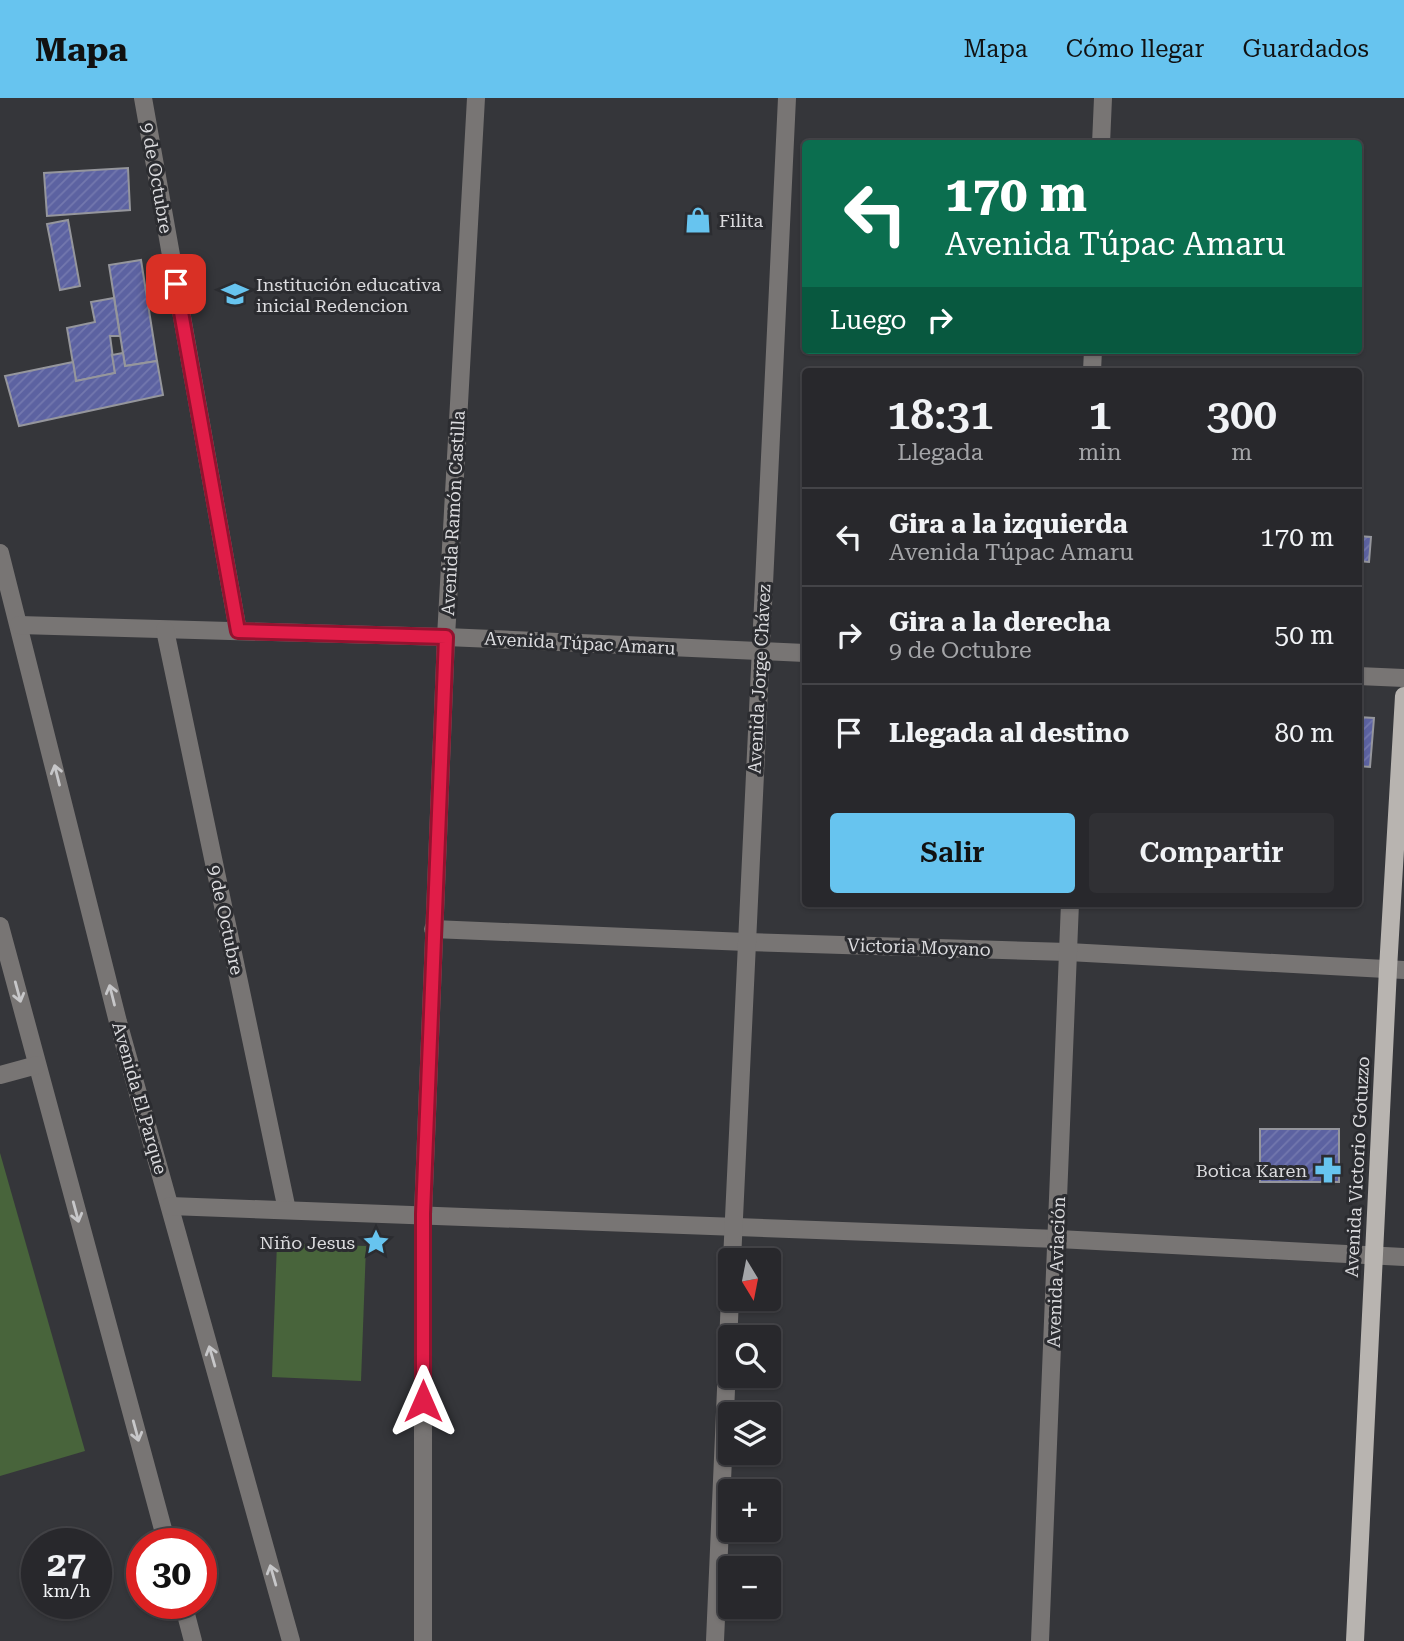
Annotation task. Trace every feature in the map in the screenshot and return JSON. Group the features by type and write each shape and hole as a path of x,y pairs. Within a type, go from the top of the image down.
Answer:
{"main road":[{"name":"Avenida Victorio Gotuzzo","path":"1355,1641 1373,1255 1396,969 1404,696"}],"street":[{"name":"9 de Octubre","path":"143,98 238,631"},
{"name":"Avenida Ramón Castilla","path":"423,1641 423,1214 446,637 476,98"},
{"name":"Avenida Jorge Chávez","path":"732,1248 787,98"},
{"path":"1101,140 1103,98"},
{"name":"Avenida El Parque","path":"0,553 118,1022 291,1641"},
{"name":"Avenida Túpac Amaru","path":"19,625 446,637 802,653"},
{"name":"9 de Octubre","path":"166,630 287,1210"},
{"path":"1362,676 1404,678"},
{"name":"Avenida Aviación","path":"1040,1641 1070,907"},
{"path":"0,926 163,1528"},
{"name":"Victoria Moyano","path":"433,929 1068,952 1396,969"},
{"path":"0,1075 37,1065"},
{"path":"170,1206 1058,1239 1404,1256"},
{"path":"715,1641 729,1311"},
{"path":"187,1619 193,1641"}],"green space":[{"path":"0,1153 85,1451 0,1476"},
{"path":"277,1243 366,1246 361,1381 272,1377"}],"building":[{"path":"128,168 130,210 47,216 44,173"},
{"path":"68,220 80,286 60,290 47,224"},
{"path":"141,260 157,361 125,366 109,265"},
{"path":"114,298 120,336 110,336 115,373 76,381 67,328 95,322 91,302"},
{"path":"123,353 125,366 157,361 163,395 19,426 5,376 73,362 76,381 115,373 112,355"},
{"path":"1362,536 1371,537 1369,562 1362,561"},
{"path":"1362,717 1374,718 1370,767 1362,766"},
{"path":"1260,1129 1339,1129 1339,1182 1260,1182"}],"place":[{"name":"Filita","path":"698,220"},
{"name":"Institución educativa inicial Redencion","path":"235,294"},
{"name":"Botica Karen","path":"1328,1170"},
{"name":"Niño Jesus","path":"376,1242"}],"route":[{"path":"176,284 238,631 446,637 423,1214 423,1401"}]}
